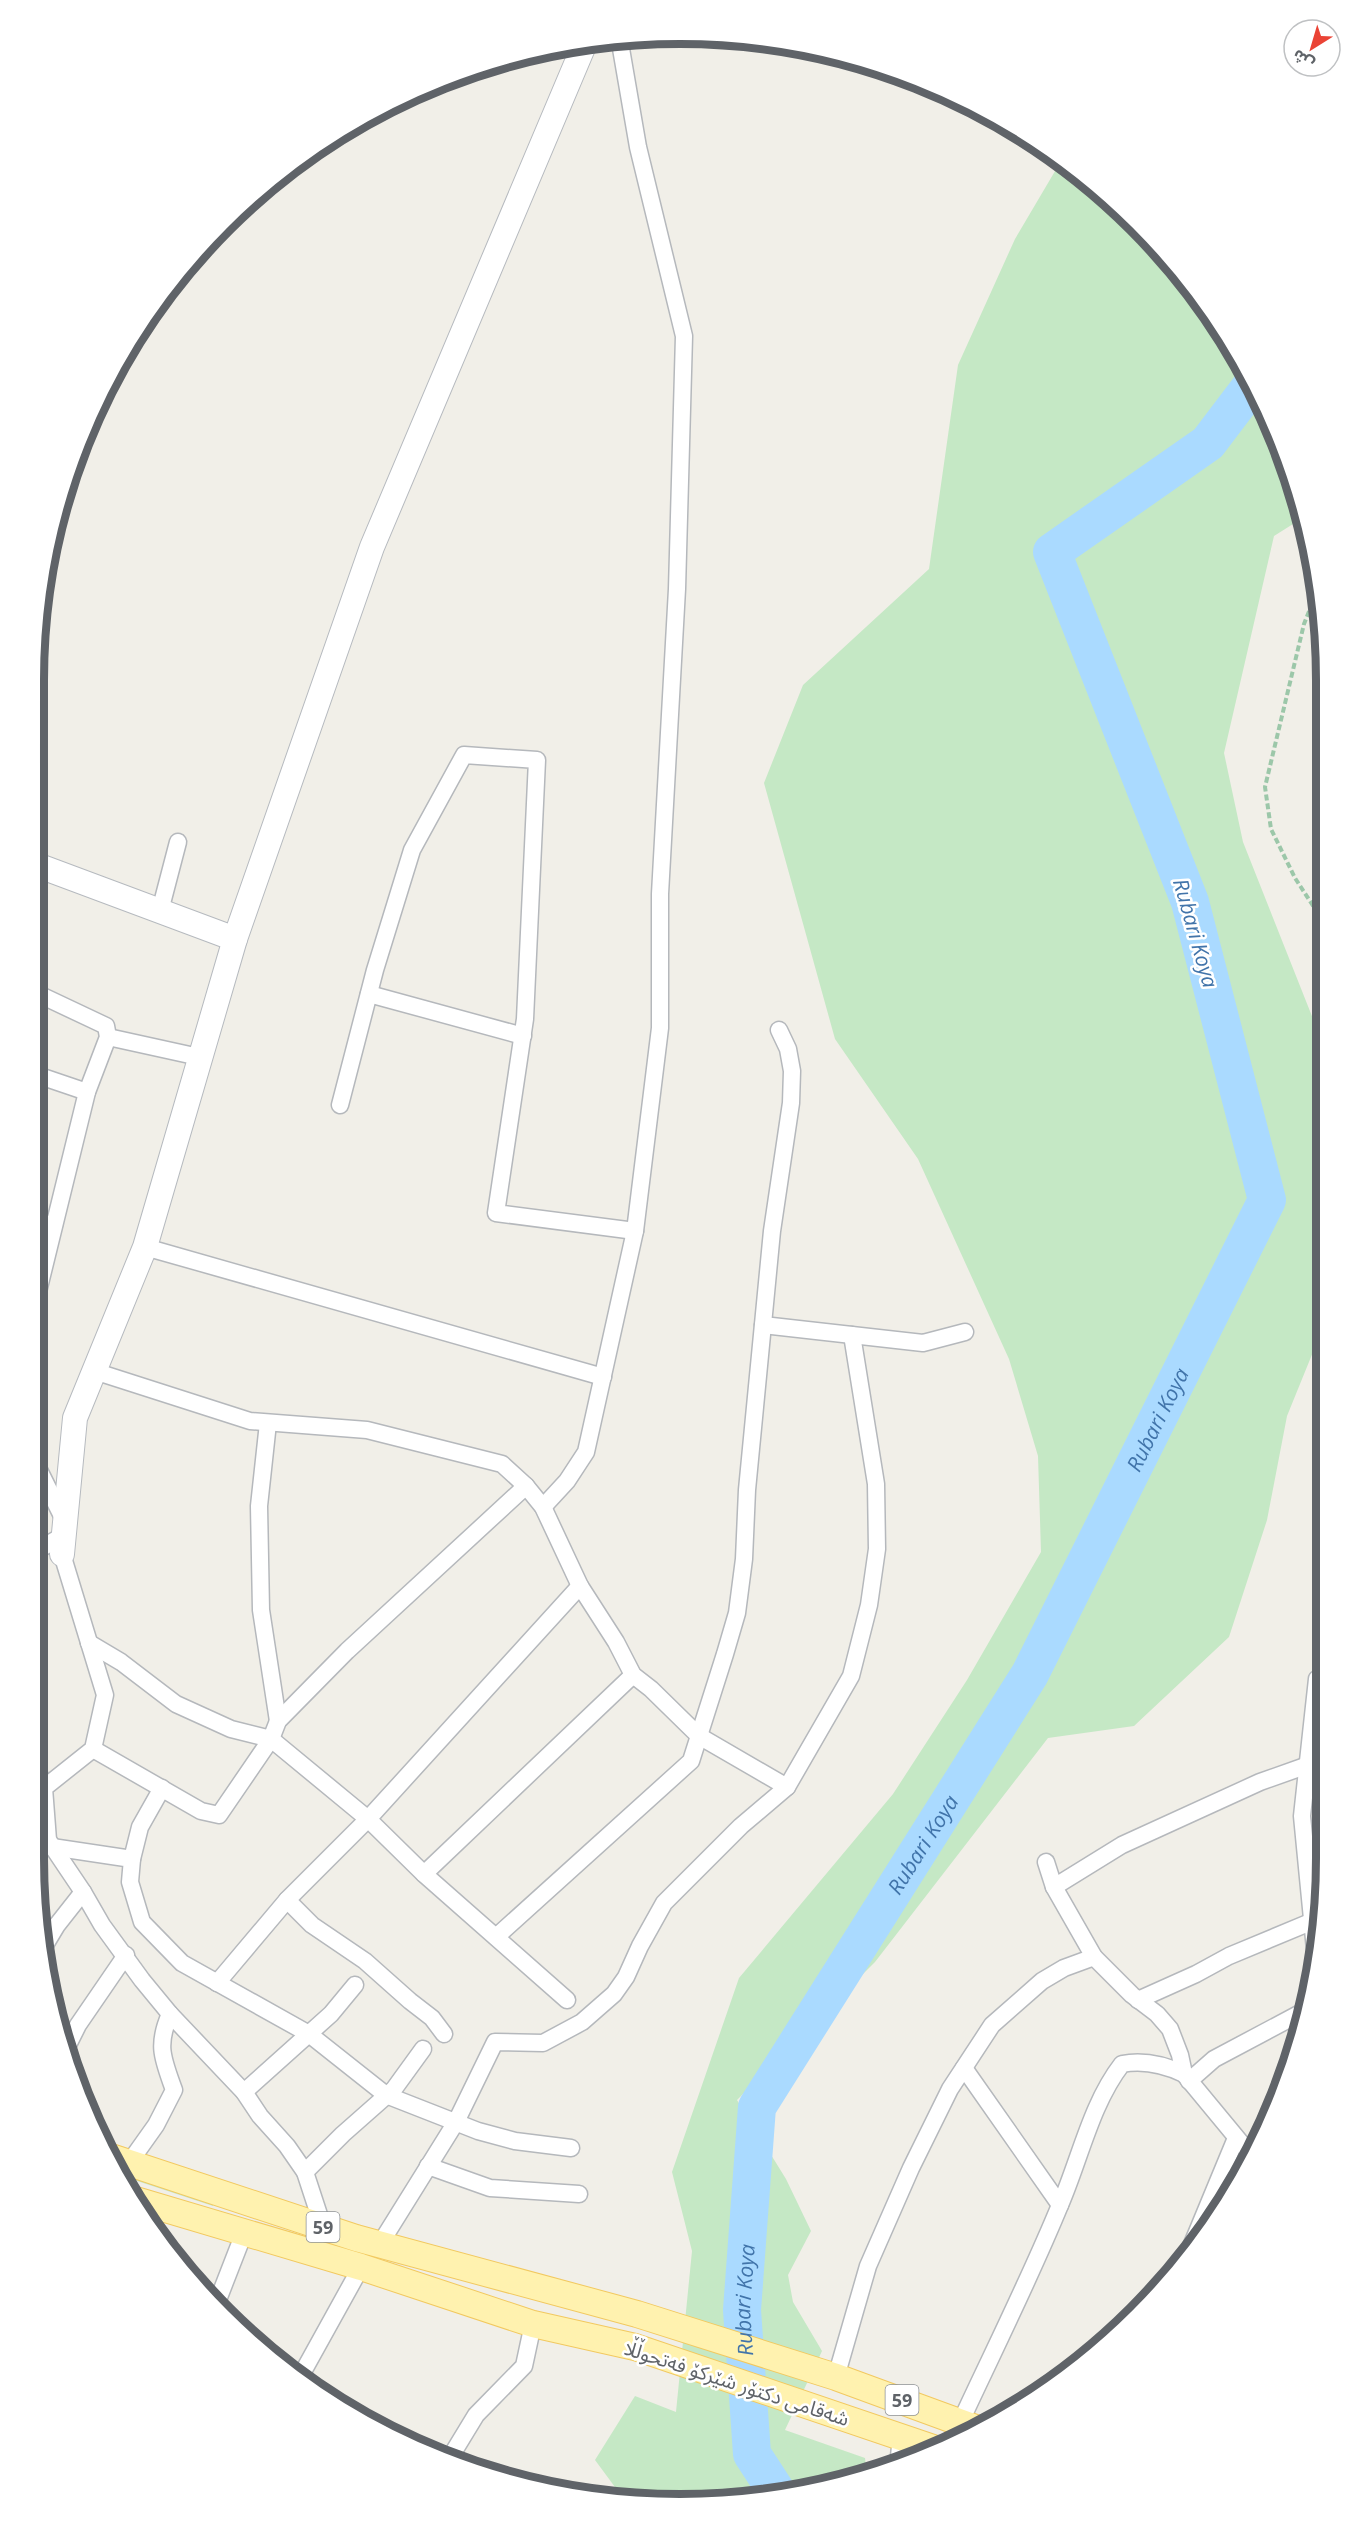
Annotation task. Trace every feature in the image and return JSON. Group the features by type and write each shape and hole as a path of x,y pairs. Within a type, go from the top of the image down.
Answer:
{"main road":[{"name":"59","path":"120,2160 380,2244"},
{"name":"59","path":"147,2205 361,2267 533,2324"},
{"name":"شەقامی دکتۆر شێرکۆ فەتحوڵڵا","path":"380,2244 637,2314 831,2375 970,2425"},
{"name":"شەقامی دکتۆر شێرکۆ فەتحوڵڵا","path":"533,2324 635,2347 925,2445"}],"street":[{"path":"543,1507 567,1481 586,1452 635,1231 660,1028 660,894 677,589 684,336 638,147 621,47"},
{"path":"64,1537 75,1418 145,1247 235,939 372,547 581,52"},
{"path":"340,1106 369,994 412,850 464,755 537,760 525,1019 496,1213 635,1231"},
{"path":"160,910 178,842"},
{"path":"44,868 235,939"},
{"path":"369,994 523,1036"},
{"path":"44,997 106,1026 108,1037 87,1092 44,1266"},
{"path":"496,1937 691,1761 699,1736 737,1613 744,1559 747,1490 772,1231 791,1103 792,1071 788,1049 779,1029"},
{"path":"108,1037 199,1057"},
{"path":"44,1077 87,1092"},
{"path":"44,1223 54,1225"},
{"path":"145,1247 603,1377"},
{"path":"763,1325 923,1343 965,1332"},
{"path":"380,2244 456,2122 495,2042 543,2043 582,2022 614,1994 626,1977 639,1946 664,1903 741,1826 787,1786 851,1676 869,1605 877,1549 876,1484 852,1335"},
{"path":"94,1371 250,1421 367,1430 502,1464 526,1485 543,1507 580,1586 616,1642 633,1675 651,1689 699,1736 787,1786"},
{"path":"267,1423 259,1506 261,1610 278,1721"},
{"path":"93,1749 201,1811 219,1815 271,1739 278,1721 347,1651 526,1485"},
{"path":"44,1486 64,1537 89,1643 105,1695 93,1749 44,1788 50,1843 102,1925 170,2014 244,2092 260,2116 287,2146 305,2172 323,2227"},
{"path":"44,1547 64,1537"},
{"path":"217,1983 287,1900 369,1819 580,1586"},
{"path":"89,1643 121,1662 176,1704 231,1729 271,1739 369,1819 424,1874 567,2000"},
{"path":"424,1874 633,1675"},
{"path":"1313,1921 1302,1816 1316,1711"},
{"path":"1054,1887 1122,1845 1260,1782 1308,1765"},
{"path":"162,1788 140,1827 132,1859 130,1882 142,1922 182,1963 309,2034 386,2095 478,2131 515,2141 571,2148"},
{"path":"44,1847 50,1843 132,1859"},
{"path":"1046,1862 1054,1887 1094,1957 1138,2000 1157,2014 1170,2029 1186,2078"},
{"path":"49,1940 83,1892"},
{"path":"287,1900 312,1925 365,1961 432,2018 444,2034"},
{"path":"1138,2000 1196,1974 1229,1956 1313,1921"},
{"path":"70,2041 78,2025 126,1956"},
{"path":"831,2375 868,2266 911,2168 964,2067 992,2025 1042,1981 1064,1968 1094,1957"},
{"path":"244,2092 331,2014 355,1985"},
{"path":"119,2158 156,2125 174,2090 164,2060 161,2034 170,2014"},
{"path":"1186,2078 1214,2060 1297,2015"},
{"path":"305,2172 394,2089 423,2049"},
{"path":"970,2424 1111,2078 1122,2064 1135,2061 1170,2067 1186,2078 1246,2150"},
{"path":"964,2067 1060,2205"},
{"path":"1200,2224 1236,2138"},
{"path":"428,2166 490,2188 579,2194"},
{"path":"219,2297 244,2233"},
{"path":"304,2371 361,2267"},
{"path":"453,2453 476,2415 524,2366 533,2324"},
{"path":"899,2456 901,2437"}],"path":[{"path":"1312,604 1304,624 1265,787 1271,829 1295,878 1316,910"},
{"path":"1316,1535 1316,1564"}],"green space":[{"path":"1057,168 1100,201 1130,230 1159,260 1185,293 1231,362 1268,436 1295,515 1296,522 1274,536 1224,753 1243,842 1316,1026 1316,1345 1287,1416 1267,1520 1229,1637 1134,1726 1048,1738 875,1962 737,2100 786,2179 811,2231 788,2275 793,2302 822,2351 785,2430 865,2458 866,2467 804,2482 763,2489 680,2494 618,2491 595,2460 635,2396 676,2412 692,2251 672,2172 739,1978 893,1794 967,1680 1041,1552 1038,1456 1009,1359 918,1159 835,1039 764,783 803,685 929,569 958,365 1015,239"},
{"path":"127,2173 214,2202 213,2206 131,2179"}],"waterway":[{"name":"Rubari Koya","path":"774,2487 752,2454 742,2310 757,2107 1030,1674 1267,1200 1190,902 1052,552 1208,443 1247,391"}]}
